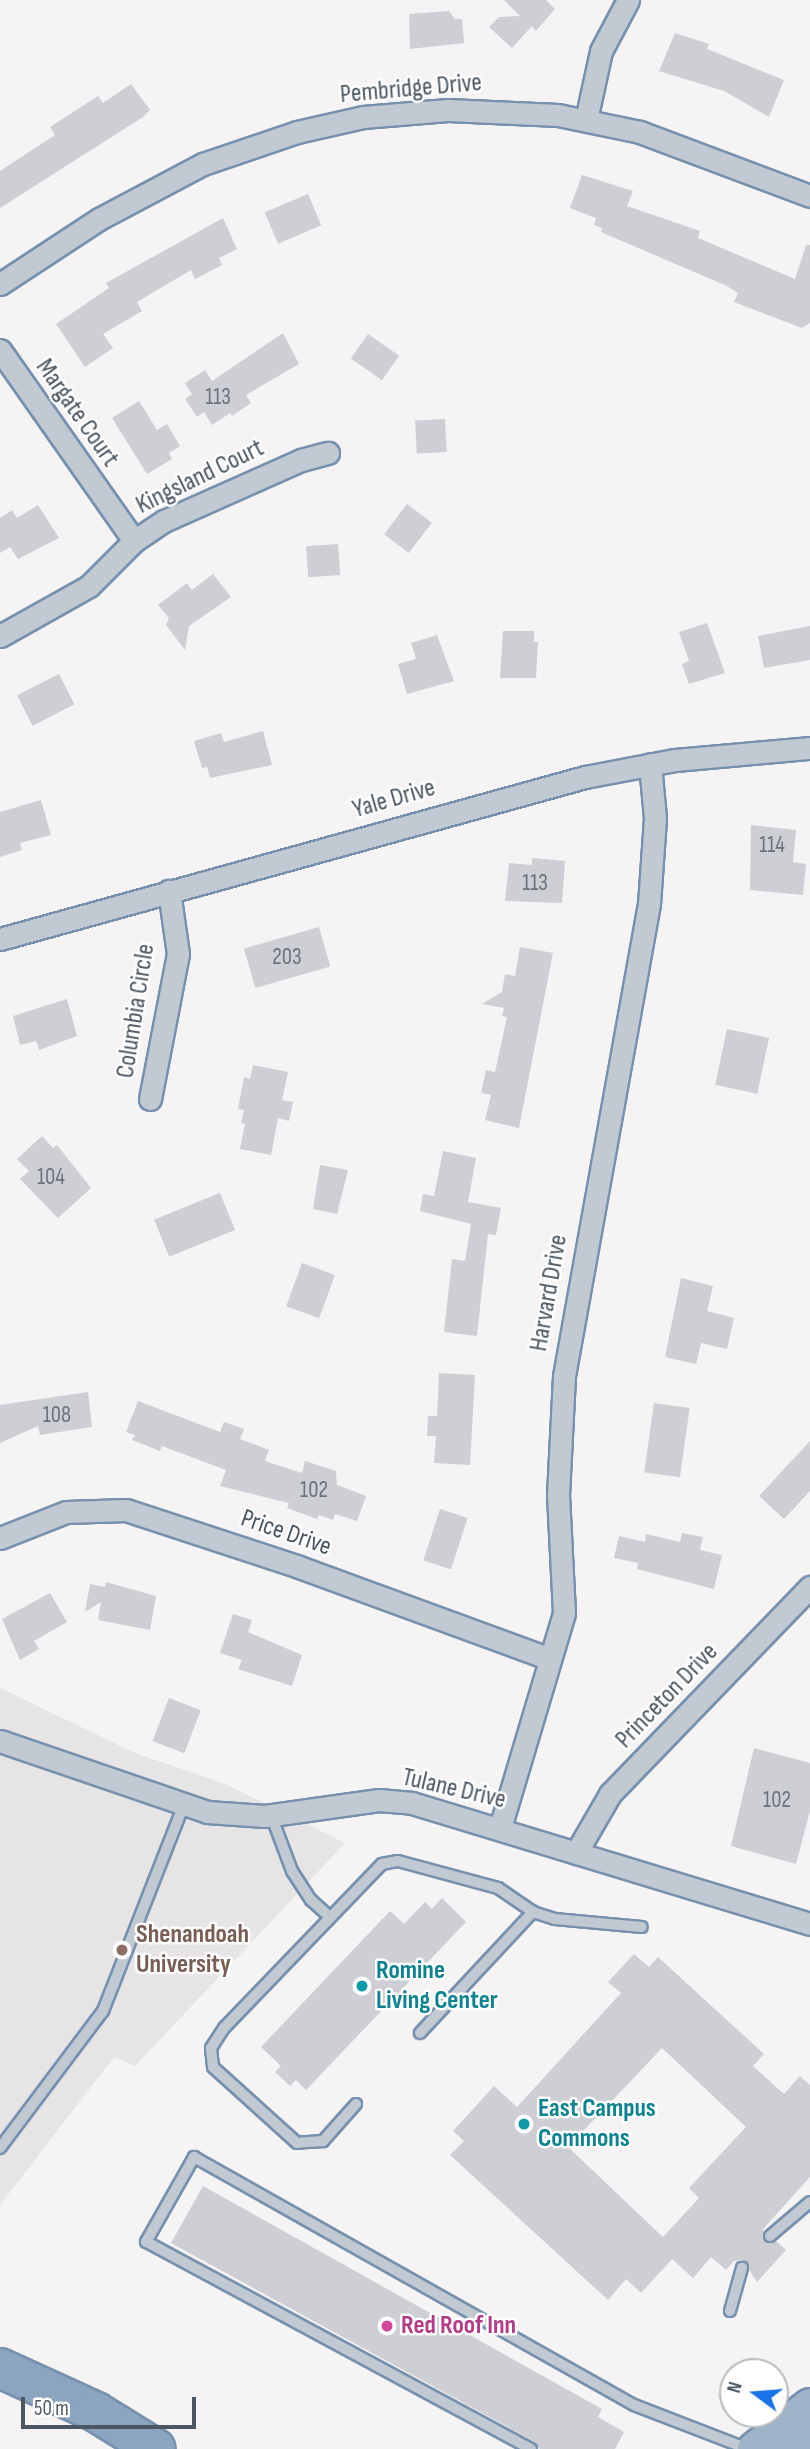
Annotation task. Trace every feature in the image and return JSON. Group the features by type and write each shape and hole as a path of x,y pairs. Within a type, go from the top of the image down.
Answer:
{"highway":[{"path":"0,2368 96,2412 156,2449"},
{"path":"755,2449 810,2406"},
{"path":"799,2449 810,2431"}],"street":[{"path":"586,120 601,51 628,0"},
{"name":"Pembridge Drive","path":"0,284 70,236 158,186 232,152 296,132 363,117 448,110 505,110 586,120 640,132 730,162 810,196"},
{"name":"Margate Court","path":"0,349 134,541"},
{"name":"Kingsland Court","path":"0,636 89,586 134,541 208,499 328,453"},
{"name":"Yale Drive","path":"0,939 457,810 650,764 810,748"},
{"name":"Harvard Drive","path":"500,1828 564,1613 558,1494 564,1377 649,904 655,818 650,764"},
{"name":"Columbia Circle","path":"150,1099 178,954 169,891"},
{"name":"Price Drive","path":"0,1538 66,1512 126,1510 299,1567 550,1659"},
{"name":"Princeton Drive","path":"576,1853 610,1794 810,1587"},
{"name":"Tulane Drive","path":"0,1741 207,1812 271,1815 379,1800 412,1803 810,1924"}],"lane":[{"path":"0,2148 103,2011 184,1804"},
{"path":"271,1815 292,1871 311,1900 330,1917"},
{"path":"356,2104 323,2141 297,2143 213,2067 211,2048 224,2028 382,1864 398,1861 498,1888 533,1912 555,1919 642,1927"},
{"path":"420,2033 533,1912"},
{"path":"531,2449 146,2242 194,2157 634,2405 748,2449"},
{"path":"770,2236 810,2202"},
{"path":"730,2311 742,2268"}],"shaded area":[{"name":"Shenandoah University","path":"0,1688 135,1753 228,1785 345,1843 135,2066 114,2057 0,2205"}],"building":[{"path":"504,0 546,0 555,9 536,31 532,26 512,48 489,27 499,17 520,16"},
{"path":"449,11 455,19 462,19 464,43 410,49 409,14"},
{"path":"675,33 709,44 707,49 784,80 769,117 724,91 659,71"},
{"path":"131,84 150,110 143,117 0,208 0,171 55,135 50,127 98,96 103,103"},
{"path":"582,175 633,191 627,206 700,231 698,238 795,279 806,245 810,245 810,323 802,328 734,302 738,293 727,286 601,232 602,228 594,225 596,218 570,208"},
{"path":"308,194 321,225 278,244 265,212"},
{"path":"223,218 237,249 219,258 222,265 195,279 191,270 137,302 142,311 103,334 113,348 85,367 56,324 109,288 106,283"},
{"path":"283,333 299,364 246,395 251,403 232,416 230,413 212,425 204,412 197,417 185,399 192,394 185,383 205,370 212,381"},
{"path":"368,334 399,356 382,380 351,359"},
{"path":"139,401 157,430 167,424 180,446 169,453 172,459 147,474 112,418"},
{"path":"445,419 447,452 417,454 415,421"},
{"path":"407,504 432,523 409,553 384,534"},
{"path":"38,505 59,538 18,559 10,547 0,553 0,518 12,510 17,518"},
{"path":"338,544 340,575 308,577 306,546"},
{"path":"213,574 231,597 189,626 185,650 166,625 169,618 158,605 187,583 192,590"},
{"path":"707,623 725,673 689,684 682,664 689,661 679,632"},
{"path":"810,626 810,660 764,668 758,636"},
{"path":"503,631 534,631 534,642 538,642 536,678 500,678"},
{"path":"437,635 454,681 407,694 398,664 416,659 411,643"},
{"path":"59,674 74,704 33,726 17,695"},
{"path":"263,731 272,765 210,778 207,767 202,768 194,741 221,733 224,742"},
{"path":"41,800 51,835 20,843 22,850 0,857 0,812"},
{"path":"751,825 796,830 793,862 806,864 803,895 750,890"},
{"path":"532,858 565,861 562,903 505,901 509,863 532,865"},
{"path":"319,927 330,966 255,988 244,948"},
{"path":"520,947 553,953 519,1128 485,1120 491,1095 481,1093 486,1070 495,1072 507,1017 502,1016 504,1008 482,1004 502,992 505,974 515,976"},
{"path":"67,999 77,1036 39,1050 36,1041 20,1045 13,1016"},
{"path":"727,1029 769,1038 757,1094 715,1085"},
{"path":"253,1065 288,1072 282,1100 293,1102 289,1121 278,1118 271,1155 240,1149 245,1124 241,1123 244,1110 238,1109 244,1077 250,1079"},
{"path":"42,1136 53,1148 57,1145 91,1188 58,1218 20,1179 29,1171 17,1159"},
{"path":"443,1151 476,1158 468,1202 501,1208 496,1235 488,1234 477,1336 444,1332 452,1259 465,1261 471,1224 420,1211 423,1194 434,1196"},
{"path":"320,1165 348,1170 337,1214 313,1209"},
{"path":"220,1193 235,1230 169,1257 154,1220"},
{"path":"302,1263 335,1275 319,1318 286,1306"},
{"path":"681,1278 713,1286 707,1311 734,1318 727,1349 701,1343 696,1364 665,1357"},
{"path":"439,1373 475,1375 470,1465 434,1463 436,1436 427,1436 428,1416 437,1416"},
{"path":"88,1392 92,1427 40,1435 38,1426 0,1443 0,1405"},
{"path":"138,1401 220,1432 224,1422 244,1429 240,1439 269,1450 265,1461 302,1473 305,1461 336,1471 337,1485 366,1496 357,1521 335,1514 333,1520 319,1515 317,1519 287,1508 289,1503 220,1486 226,1470 162,1446 160,1451 132,1440 135,1435 126,1432"},
{"path":"654,1403 690,1408 680,1477 644,1472"},
{"path":"810,1441 810,1491 784,1519 759,1496"},
{"path":"440,1509 468,1518 451,1569 423,1560"},
{"path":"682,1533 703,1537 700,1550 722,1555 714,1589 637,1569 638,1563 614,1558 619,1536 645,1542 646,1534 680,1542"},
{"path":"106,1582 156,1596 150,1630 98,1620 101,1602 85,1612 90,1584 105,1587"},
{"path":"50,1593 67,1622 34,1641 39,1649 20,1660 2,1619"},
{"path":"233,1614 252,1620 248,1632 302,1655 292,1686 238,1669 242,1660 220,1653"},
{"path":"169,1698 201,1710 184,1753 153,1741"},
{"path":"754,1748 810,1763 810,1811 796,1864 731,1846"},
{"name":"Romine Living Center","path":"442,1898 466,1922 306,2090 296,2080 290,2086 275,2072 281,2066 261,2047 390,1911 404,1924 425,1902 432,1909"},
{"name":"East Campus Commons","path":"634,1954 649,1967 658,1957 764,2054 753,2066 784,2094 800,2076 810,2085 810,2177 763,2229 765,2242 776,2241 786,2250 757,2282 743,2260 734,2261 726,2270 711,2257 693,2278 672,2259 641,2293 626,2279 608,2300 450,2155 464,2141 453,2131 494,2086 517,2107 621,1993 608,1982","holes":["662,2048 746,2127 689,2188 699,2198 663,2237 568,2147"]},
{"name":"Red Roof Inn","path":"203,2186 602,2409 598,2417 624,2432 615,2449 540,2449 535,2442 171,2243"}],"place":[{"name":"Shenandoah University","path":"122,1950"},
{"name":"Romine Living Center","path":"362,1986"},
{"name":"East Campus Commons","path":"524,2124"},
{"name":"Red Roof Inn","path":"387,2326"}]}
